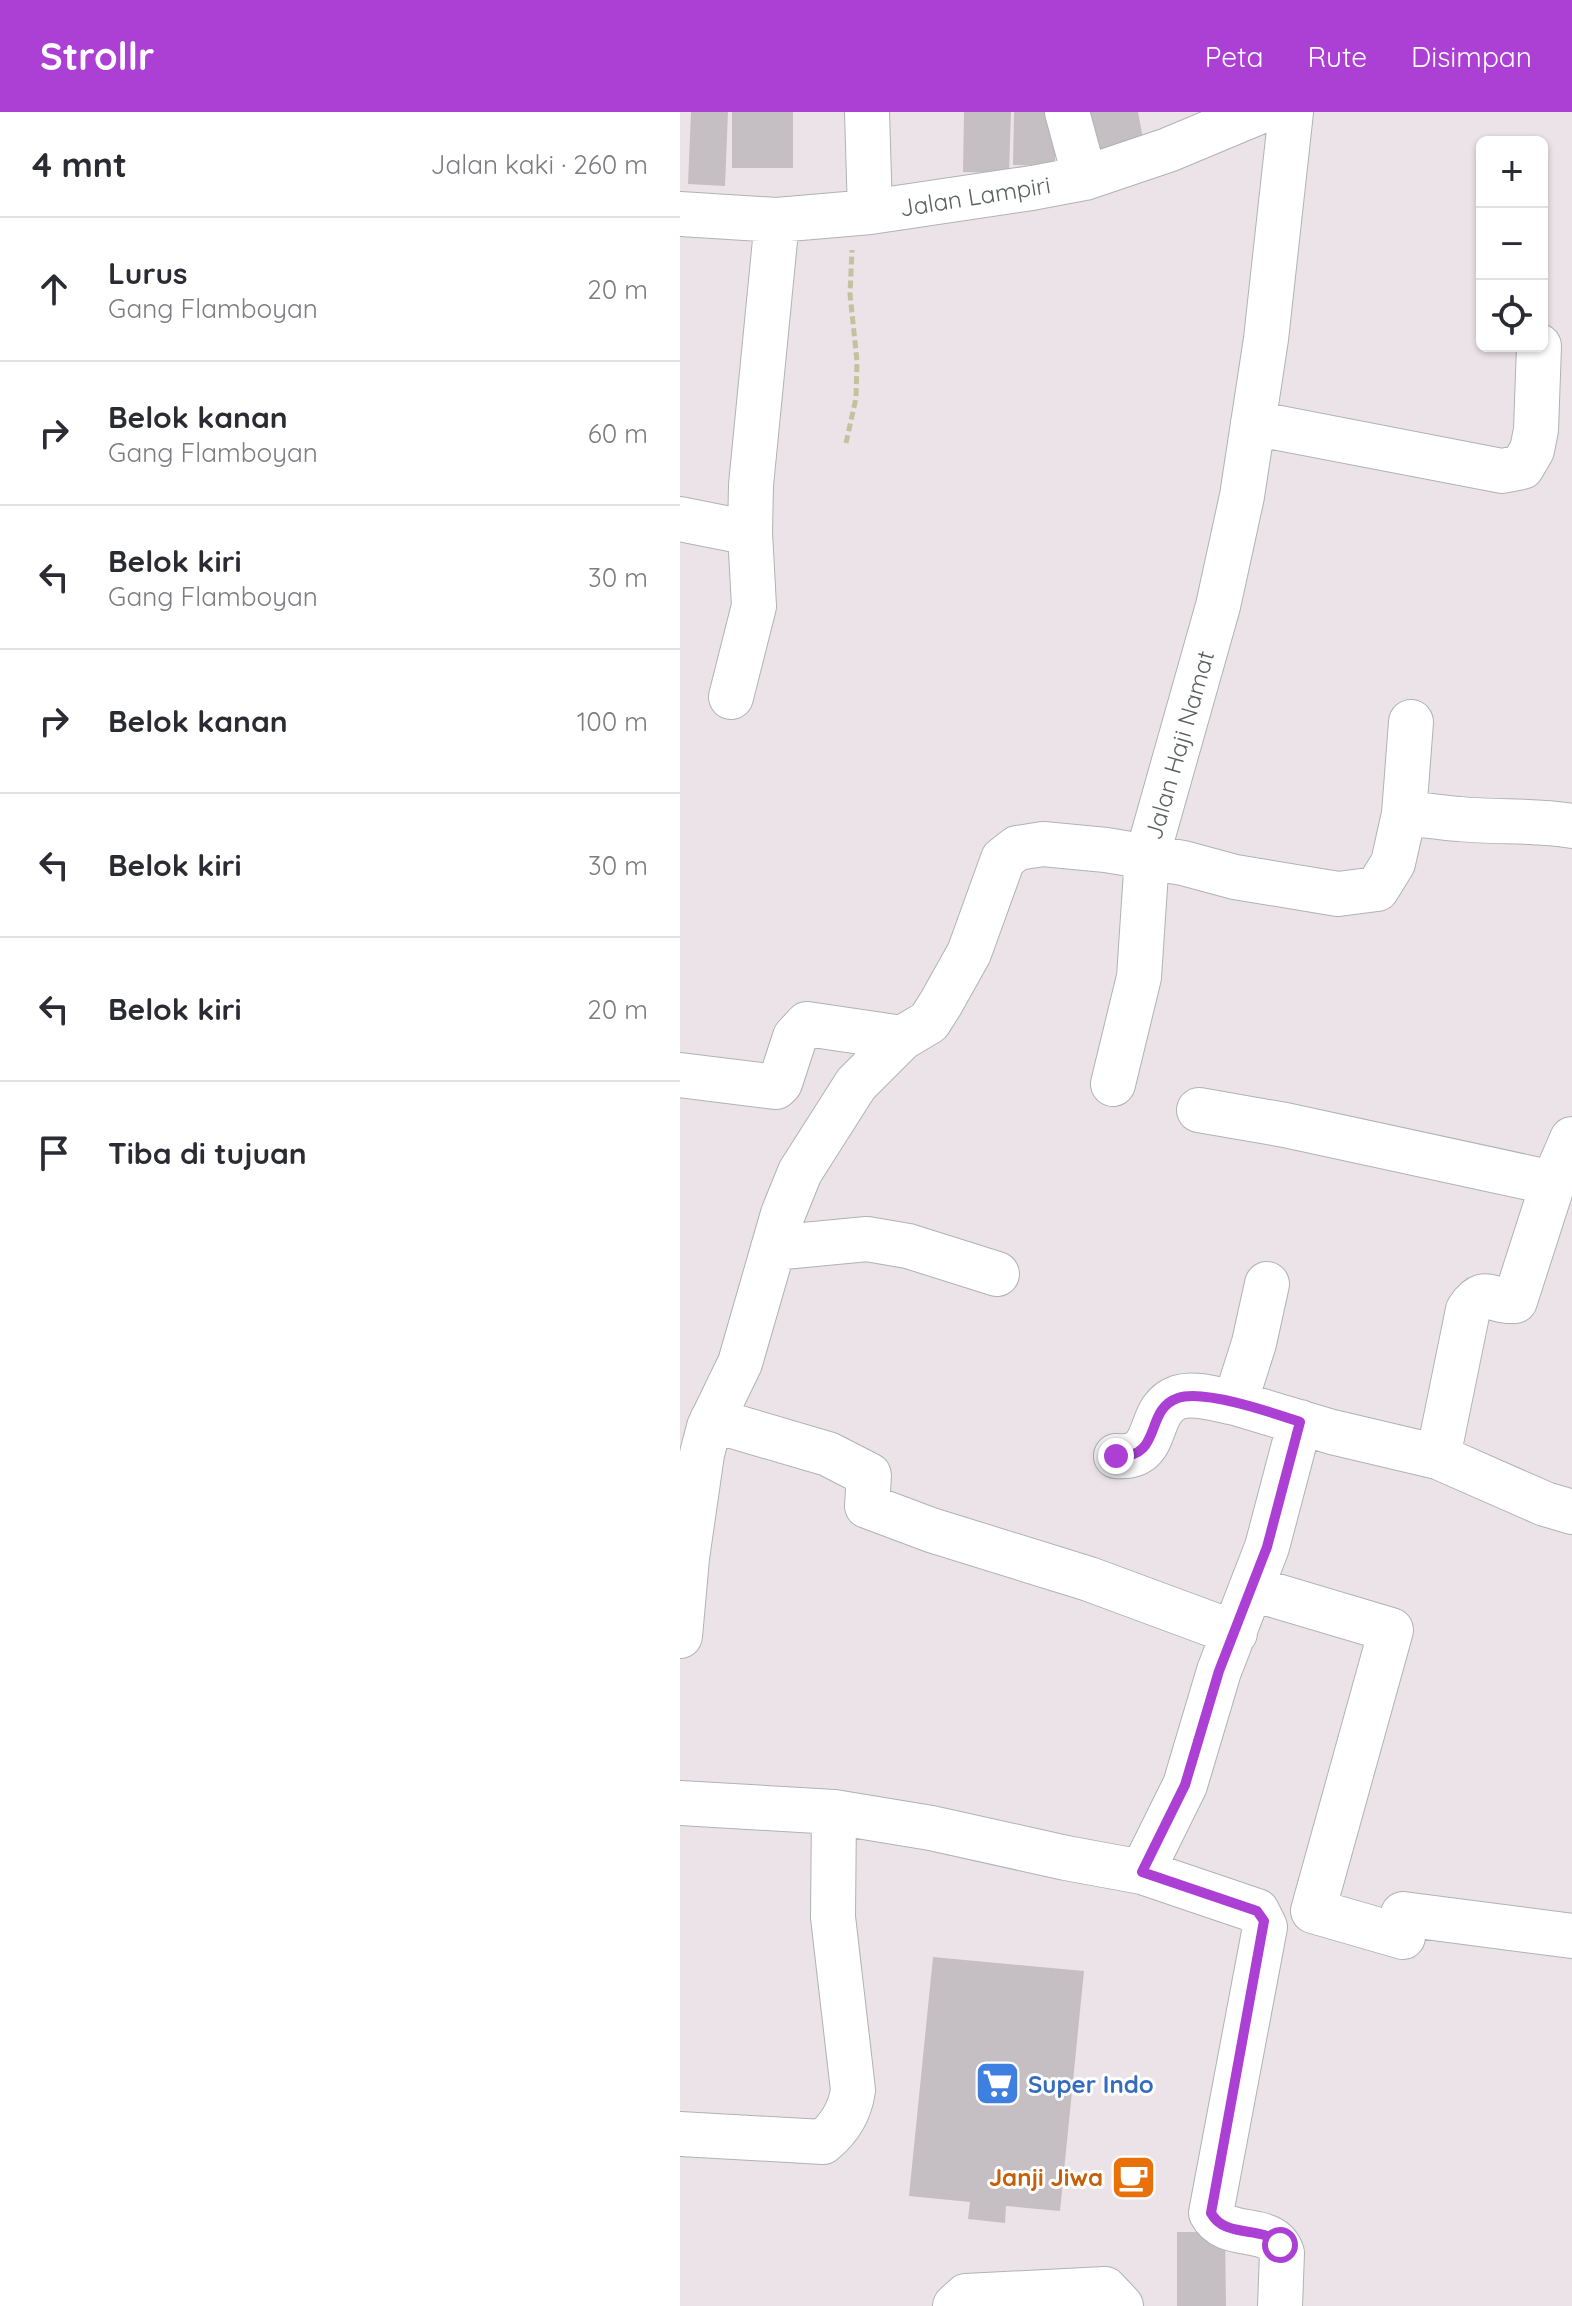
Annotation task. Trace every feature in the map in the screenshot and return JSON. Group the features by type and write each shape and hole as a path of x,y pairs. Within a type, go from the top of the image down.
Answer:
{"street":[{"path":"862,213 867,112"},
{"path":"1067,112 1085,178"},
{"name":"Jalan Lampiri","path":"680,214 777,220 862,213 989,195 1085,178 1168,150 1259,112"},
{"name":"Jalan Haji Namat","path":"902,1038 929,1022 951,987 969,953 1003,859 1010,853 1017,848 1043,844 1147,857 1218,606 1242,496 1266,339 1291,112"},
{"path":"731,697 754,606 751,485 777,220"},
{"path":"1253,423 1502,471 1522,467 1532,450 1536,430 1539,352"},
{"path":"680,519 750,533"},
{"path":"1113,1084 1139,977 1147,857 1235,877 1323,892 1338,894 1377,889 1393,863 1404,814 1411,722"},
{"path":"1404,814 1432,814 1461,820 1547,821 1572,826"},
{"path":"680,1075 776,1087 795,1037 807,1024 902,1038"},
{"path":"680,1636 702,1454 712,1420 740,1363 783,1214 800,1172 856,1084 902,1038"},
{"path":"1199,1110 1285,1125 1553,1183"},
{"path":"1438,1457 1468,1310 1476,1298 1483,1295 1515,1301 1553,1183 1572,1139"},
{"path":"773,1248 867,1239 908,1246 997,1274"},
{"path":"1235,1403 1254,1343 1267,1284"},
{"path":"1116,1456 1140,1454 1159,1413 1179,1397 1195,1396 1235,1403 1438,1457 1545,1504 1572,1512"},
{"path":"712,1420 828,1454 869,1475 867,1506 931,1530 1089,1579 1235,1633"},
{"path":"1142,1872 1185,1785 1219,1671 1267,1547 1300,1422"},
{"path":"1253,1589 1391,1630 1313,1911 1403,1937 1403,1914 1572,1936"},
{"path":"680,1803 834,1812 931,1828 1142,1872 1257,1911 1264,1921 1211,2213 1216,2222 1228,2229 1274,2238 1280,2245 1280,2306"},
{"path":"680,2134 823,2142 839,2129 853,2090 833,1917 834,1812"},
{"path":"955,2306 966,2296 1105,2289 1121,2306"}],"path":[{"path":"846,443 856,398 857,361 850,294 862,213"}],"building":[{"path":"691,112 728,112 725,186 688,184"},
{"path":"732,112 793,112 793,168 732,168"},
{"path":"964,112 1011,112 1009,173 963,172"},
{"path":"1014,112 1056,112 1055,166 1013,165"},
{"path":"1075,112 1138,112 1145,149 1085,161"},
{"name":"Super Indo","path":"933,1957 1084,1971 1060,2211 1006,2206 1005,2223 968,2219 970,2202 909,2196"},
{"path":"1177,2232 1225,2232 1226,2306 1177,2306"}],"place":[{"name":"Super Indo","path":"997,2084"},
{"name":"Janji Jiwa","path":"1134,2177"}],"route":[{"path":"1116,1456 1140,1454 1159,1413 1179,1397 1195,1396 1235,1403 1300,1422 1267,1547 1219,1671 1185,1785 1142,1872 1257,1911 1264,1921 1211,2213 1216,2222 1228,2229 1274,2238 1280,2245"}]}
